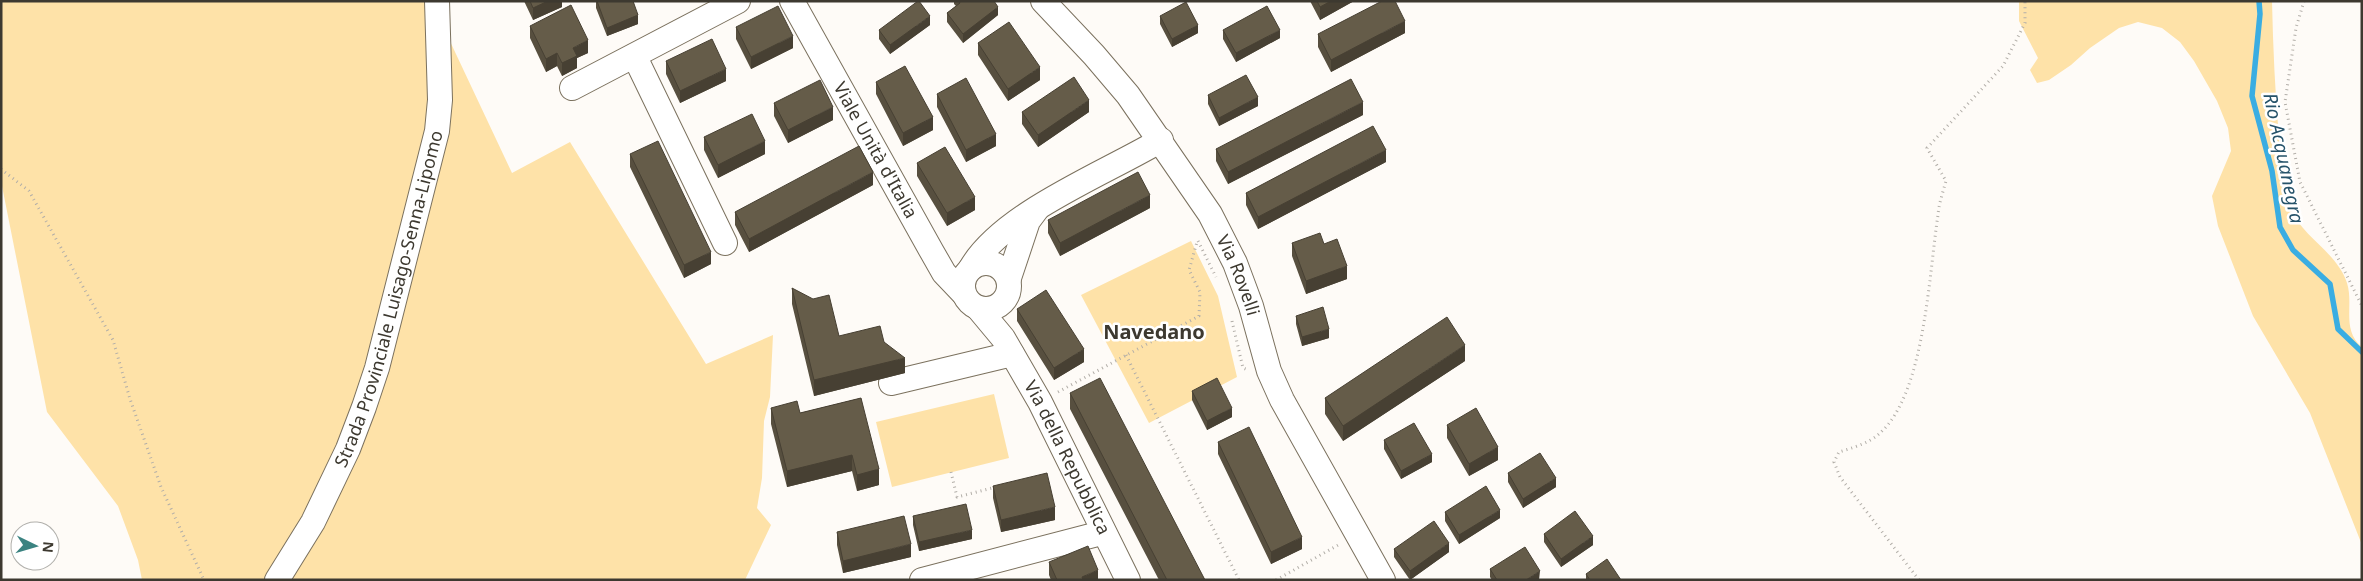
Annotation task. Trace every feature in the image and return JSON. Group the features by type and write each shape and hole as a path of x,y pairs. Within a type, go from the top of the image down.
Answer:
{"street":[{"name":"Strada Provinciale Luisago-Senna-Lipomo","path":"277,580 313,522 348,449 376,368 437,131 440,100 437,1"},
{"path":"572,88 636,57 738,1"},
{"name":"Viale Unità d'Italia","path":"792,1 944,273 971,301 1008,346"},
{"name":"Via Rovelli","path":"1043,1 1128,95 1161,140 1210,214 1235,263 1251,306 1269,370 1282,400 1383,580"},
{"path":"636,57 726,244"},
{"path":"1004,302 996,308 987,310 971,301 963,285 965,275 977,258 1014,222 1161,140"},
{"path":"891,384 1008,346 1000,324 1004,302 1010,287 1009,278 1028,221 1038,208"},
{"path":"971,268 979,263 988,262 997,265 1009,278"},
{"name":"Via della Repubblica","path":"1008,346 1040,402 1128,580"},
{"path":"922,580 1094,535 1102,530"}],"path":[{"path":"1919,580 1840,477 1834,462 1839,452 1880,434 1897,413 1918,356 1931,277 1938,213 1946,181 1927,148 2003,66 2025,23 2025,1"},
{"path":"2304,1 2296,28 2285,102 2300,182 2362,306"},
{"path":"1,169 29,191 113,340 160,487 204,580"},
{"path":"1040,402 1200,316 1200,292 1189,270 1198,241 1204,238"},
{"path":"1126,355 1239,580"},
{"path":"951,472 957,497 1005,485"},
{"path":"1276,580 1341,543"}],"shaded area":[{"path":"1,1 431,1 512,173 570,142 706,364 773,335 770,397 764,421 762,478 757,508 771,525 745,580 142,580 138,560 118,506 47,412 1,181"},
{"path":"2019,1 2272,1 2276,104 2283,182 2287,200 2296,219 2336,262 2342,272 2349,291 2349,317 2352,333 2362,347 2362,545 2310,413 2253,316 2218,226 2212,196 2231,151 2228,128 2217,101 2194,61 2180,42 2162,28 2138,22 2119,28 2049,80 2037,83 2030,70 2038,58 2019,21"},
{"path":"1191,241 1218,296 1237,377 1149,423 1081,295"},
{"path":"994,394 1009,458 892,487 876,422"}],"building":[{"path":"530,1 548,1 533,8"},
{"path":"597,1 633,1 638,15 607,28"},
{"path":"918,1 930,16 890,45 879,30"},
{"path":"959,1 994,1 998,7 963,34 947,13 960,3"},
{"path":"1317,1 1331,1 1320,7"},
{"path":"1382,1 1395,1 1405,21 1331,60 1318,34"},
{"path":"1186,2 1198,25 1172,39 1160,16"},
{"path":"571,5 588,40 573,48 577,56 562,63 557,53 546,59 530,26"},
{"path":"778,6 793,36 751,57 736,27"},
{"path":"1267,6 1280,30 1236,53 1223,30"},
{"path":"1009,22 1040,67 1008,89 978,43"},
{"path":"712,39 726,69 680,91 666,61"},
{"path":"905,66 933,117 903,133 876,82"},
{"path":"1246,75 1258,97 1219,118 1208,95"},
{"path":"1074,77 1089,100 1038,135 1022,112"},
{"path":"966,78 996,134 966,150 937,94"},
{"path":"1351,79 1363,102 1228,172 1216,149"},
{"path":"820,80 833,107 788,130 774,103"},
{"path":"752,114 765,141 718,165 704,137"},
{"path":"1373,126 1386,150 1258,217 1246,193"},
{"path":"658,141 711,252 684,265 630,154"},
{"path":"859,146 873,172 749,239 735,212"},
{"path":"945,147 975,197 947,213 917,163"},
{"path":"1138,172 1150,195 1060,243 1048,220"},
{"path":"1320,233 1324,244 1337,239 1347,266 1306,281 1292,243"},
{"path":"792,288 813,299 829,295 839,336 880,326 884,342 905,358 814,380"},
{"path":"1046,290 1084,349 1054,368 1017,309"},
{"path":"1323,307 1329,329 1302,337 1296,316"},
{"path":"1447,317 1465,345 1343,426 1325,398"},
{"path":"1100,378 1205,580 1167,580 1070,393"},
{"path":"1217,378 1232,408 1207,421 1192,391"},
{"path":"861,398 879,469 857,475 852,455 787,471 771,408 797,401 800,413"},
{"path":"1476,408 1498,447 1469,464 1447,425"},
{"path":"1414,423 1432,454 1401,471 1384,440"},
{"path":"1249,427 1302,537 1271,552 1218,442"},
{"path":"1540,453 1556,478 1523,499 1508,473"},
{"path":"1047,473 1055,507 1001,520 993,486"},
{"path":"1486,486 1500,510 1459,535 1445,512"},
{"path":"966,504 972,530 919,542 913,516"},
{"path":"1575,511 1593,536 1561,559 1544,534"},
{"path":"904,516 911,544 843,561 837,532"},
{"path":"1434,521 1449,543 1410,571 1394,549"},
{"path":"1088,546 1098,570 1082,577 1083,580 1057,580 1049,562"},
{"path":"1525,547 1540,571 1526,580 1497,580 1490,569"},
{"path":"1607,559 1621,580 1590,580 1586,574"}],"waterway":[{"name":"Rio Acquanegra","path":"2259,1 2260,14 2252,96 2272,171 2280,227 2293,250 2330,284 2338,329 2362,352"}],"district":[{"name":"Navedano","path":"1154,332"}]}
